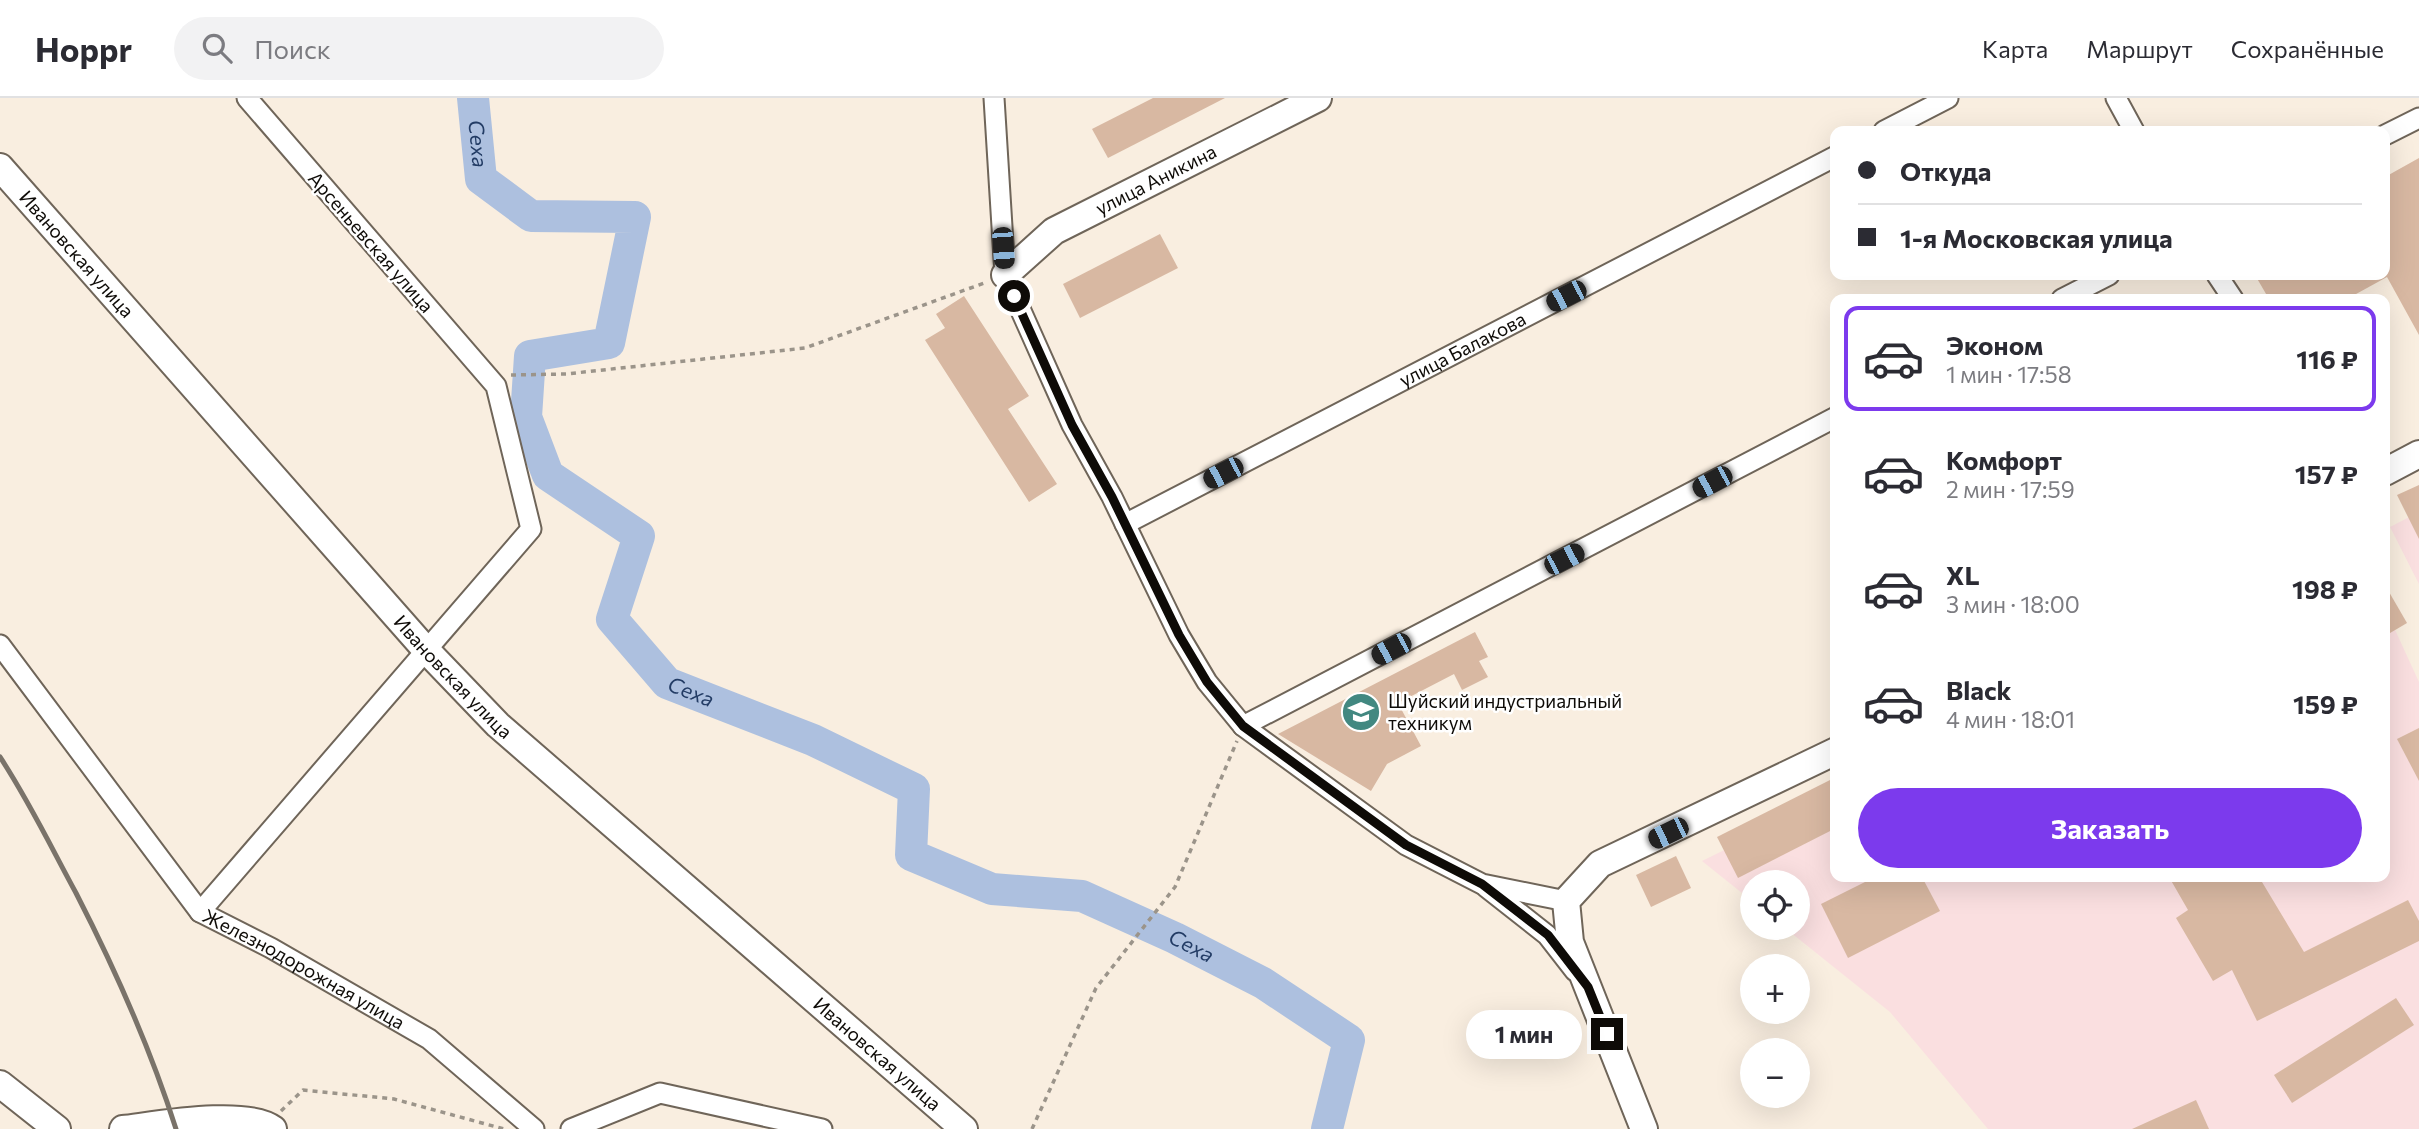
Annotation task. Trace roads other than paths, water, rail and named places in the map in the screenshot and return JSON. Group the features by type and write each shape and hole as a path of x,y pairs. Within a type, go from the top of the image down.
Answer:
{"street":[{"name":"Арсеньевская улица","path":"247,98 504,380 531,529 426,650"},
{"path":"994,98 1005,275 1072,425 1125,523 1179,635 1207,682 1243,726 1406,845 1482,884 1548,935 1588,987"},
{"name":"улица Аникина","path":"1005,275 1054,231 1318,98"},
{"path":"1894,126 1948,98"},
{"path":"2116,98 2131,126"},
{"path":"2390,132 2419,118"},
{"name":"улица Балакова","path":"1125,523 1830,159"},
{"name":"Ивановская улица","path":"0,167 426,650 498,726 964,1129"},
{"path":"2072,294 2099,280"},
{"path":"1243,726 1830,420"},
{"path":"2390,469 2419,454"},
{"name":"Железнодорожная улица","path":"0,645 200,912 271,948 429,1039 534,1129"},
{"path":"200,912 426,650"},
{"path":"1644,1129 1570,942 1566,901 1600,864 1830,754"},
{"path":"1482,884 1566,901"},
{"path":"0,1084 57,1129"},
{"path":"572,1129 660,1093 822,1129"},
{"path":"123,1129 227,1119 270,1127"}],"waterway":[{"name":"Сеха","path":"473,98 481,179 531,216 635,217 609,343 530,356 526,417 548,475 639,536 612,619 667,683 813,740 914,789 911,855 992,889 1082,896 1175,938 1263,983 1349,1040 1327,1129"}],"railway":[{"path":"0,757 40,824 104,950 143,1038 176,1129"}],"place":[{"name":"Шуйский индустриальный техникум","path":"1361,712"}]}
